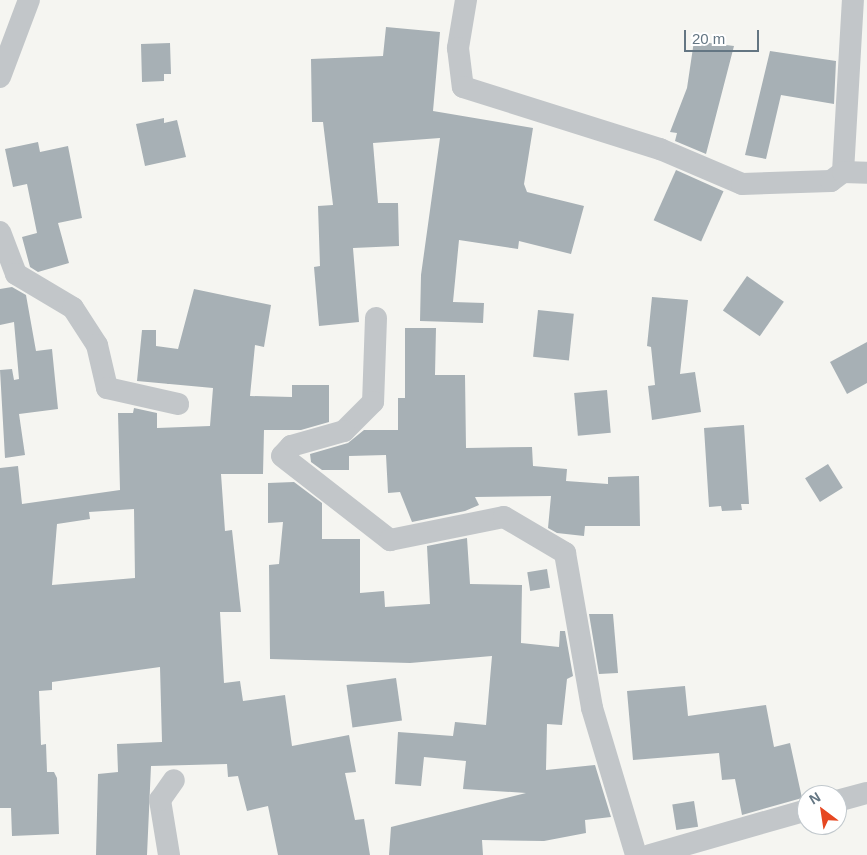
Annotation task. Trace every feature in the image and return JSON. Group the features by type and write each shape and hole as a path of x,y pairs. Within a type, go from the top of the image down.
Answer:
{"street":[{"path":"0,78 29,0"},
{"path":"466,0 458,48 463,88 660,149 742,184 831,181 843,172 867,173"},
{"path":"843,172 853,0"},
{"path":"0,232 16,274 73,308 97,345 107,388 178,404"},
{"path":"376,318 373,402 344,430 290,446 282,456 390,540 504,517 565,553 592,708 636,855"},
{"path":"169,855 160,800 174,780"},
{"path":"847,798 867,792"},
{"path":"650,855 797,813"}],"building":[{"path":"386,27 440,32 433,111 533,128 524,184 527,192 584,206 571,254 519,241 518,249 459,240 453,302 484,303 483,323 420,321 421,275 440,138 373,143 378,203 398,203 399,246 353,248 359,322 319,326 314,267 320,266 318,206 333,205 323,122 312,122 311,59 383,56"},
{"path":"694,41 734,46 706,154 675,141 677,133 670,132 687,88"},
{"path":"170,43 171,74 164,74 164,81 142,82 141,44"},
{"path":"770,51 836,61 834,104 781,95 766,159 745,155"},
{"path":"164,118 164,123 177,120 186,157 145,166 136,124"},
{"path":"38,142 40,152 68,146 82,218 58,223 69,263 38,272 30,267 22,237 37,233 27,184 13,187 5,149"},
{"path":"676,170 724,191 701,241 654,220"},
{"path":"747,276 784,302 760,336 723,310"},
{"path":"12,287 26,295 36,351 52,349 58,409 19,414 25,455 5,458 0,370 12,369 14,380 19,379 14,322 0,325 0,289"},
{"path":"194,289 271,305 264,347 255,345 250,396 292,397 292,385 329,385 329,422 301,430 264,430 263,474 221,474 225,531 232,530 241,612 220,612 224,683 240,681 243,701 285,695 292,746 349,735 356,772 345,773 355,820 364,819 370,855 278,855 268,806 247,811 238,776 228,777 227,764 151,766 147,855 96,855 98,774 118,772 117,744 162,742 160,667 52,682 52,690 39,691 41,745 46,744 47,772 54,772 57,778 59,834 12,836 11,808 0,808 0,468 18,466 22,504 120,490 118,413 133,413 134,408 157,413 157,428 210,426 213,388 137,381 142,330 156,330 156,346 178,349","holes":["134,509 135,578 52,585 57,524 90,519 89,512"]},
{"path":"652,297 688,300 680,374 695,372 701,412 652,420 648,386 655,385 651,347 647,346"},
{"path":"538,310 574,314 569,361 533,357"},
{"path":"405,328 436,328 435,375 465,375 466,448 532,447 533,466 567,469 566,481 608,484 608,477 639,476 640,526 585,526 584,536 557,533 548,528 551,496 475,497 479,505 465,511 412,522 400,492 388,493 386,455 349,456 349,470 322,470 311,462 310,454 348,443 364,430 398,430 398,398 405,398"},
{"path":"867,342 867,383 847,394 830,362"},
{"path":"607,390 611,433 578,436 574,393"},
{"path":"744,425 749,504 741,504 742,510 722,511 721,506 709,507 704,428"},
{"path":"828,464 843,488 820,502 805,478"},
{"path":"294,482 322,503 322,539 360,539 360,593 384,591 385,607 430,604 427,546 467,538 470,584 522,585 521,643 559,647 560,631 565,631 573,676 567,679 562,725 547,724 546,770 595,765 611,817 585,820 586,833 544,841 482,840 483,855 389,855 391,827 526,793 463,789 466,761 424,757 421,786 395,784 398,732 453,736 455,722 486,725 492,656 410,663 270,659 269,565 279,564 283,522 268,523 268,483"},
{"path":"547,569 550,588 530,591 527,572"},
{"path":"589,614 613,614 618,673 599,674"},
{"path":"396,678 402,721 352,728 346,685"},
{"path":"685,686 688,716 766,705 774,747 790,743 799,785 797,785 797,799 742,815 735,779 722,780 719,753 633,760 627,691"},
{"path":"694,801 698,827 676,830 672,804"}]}
